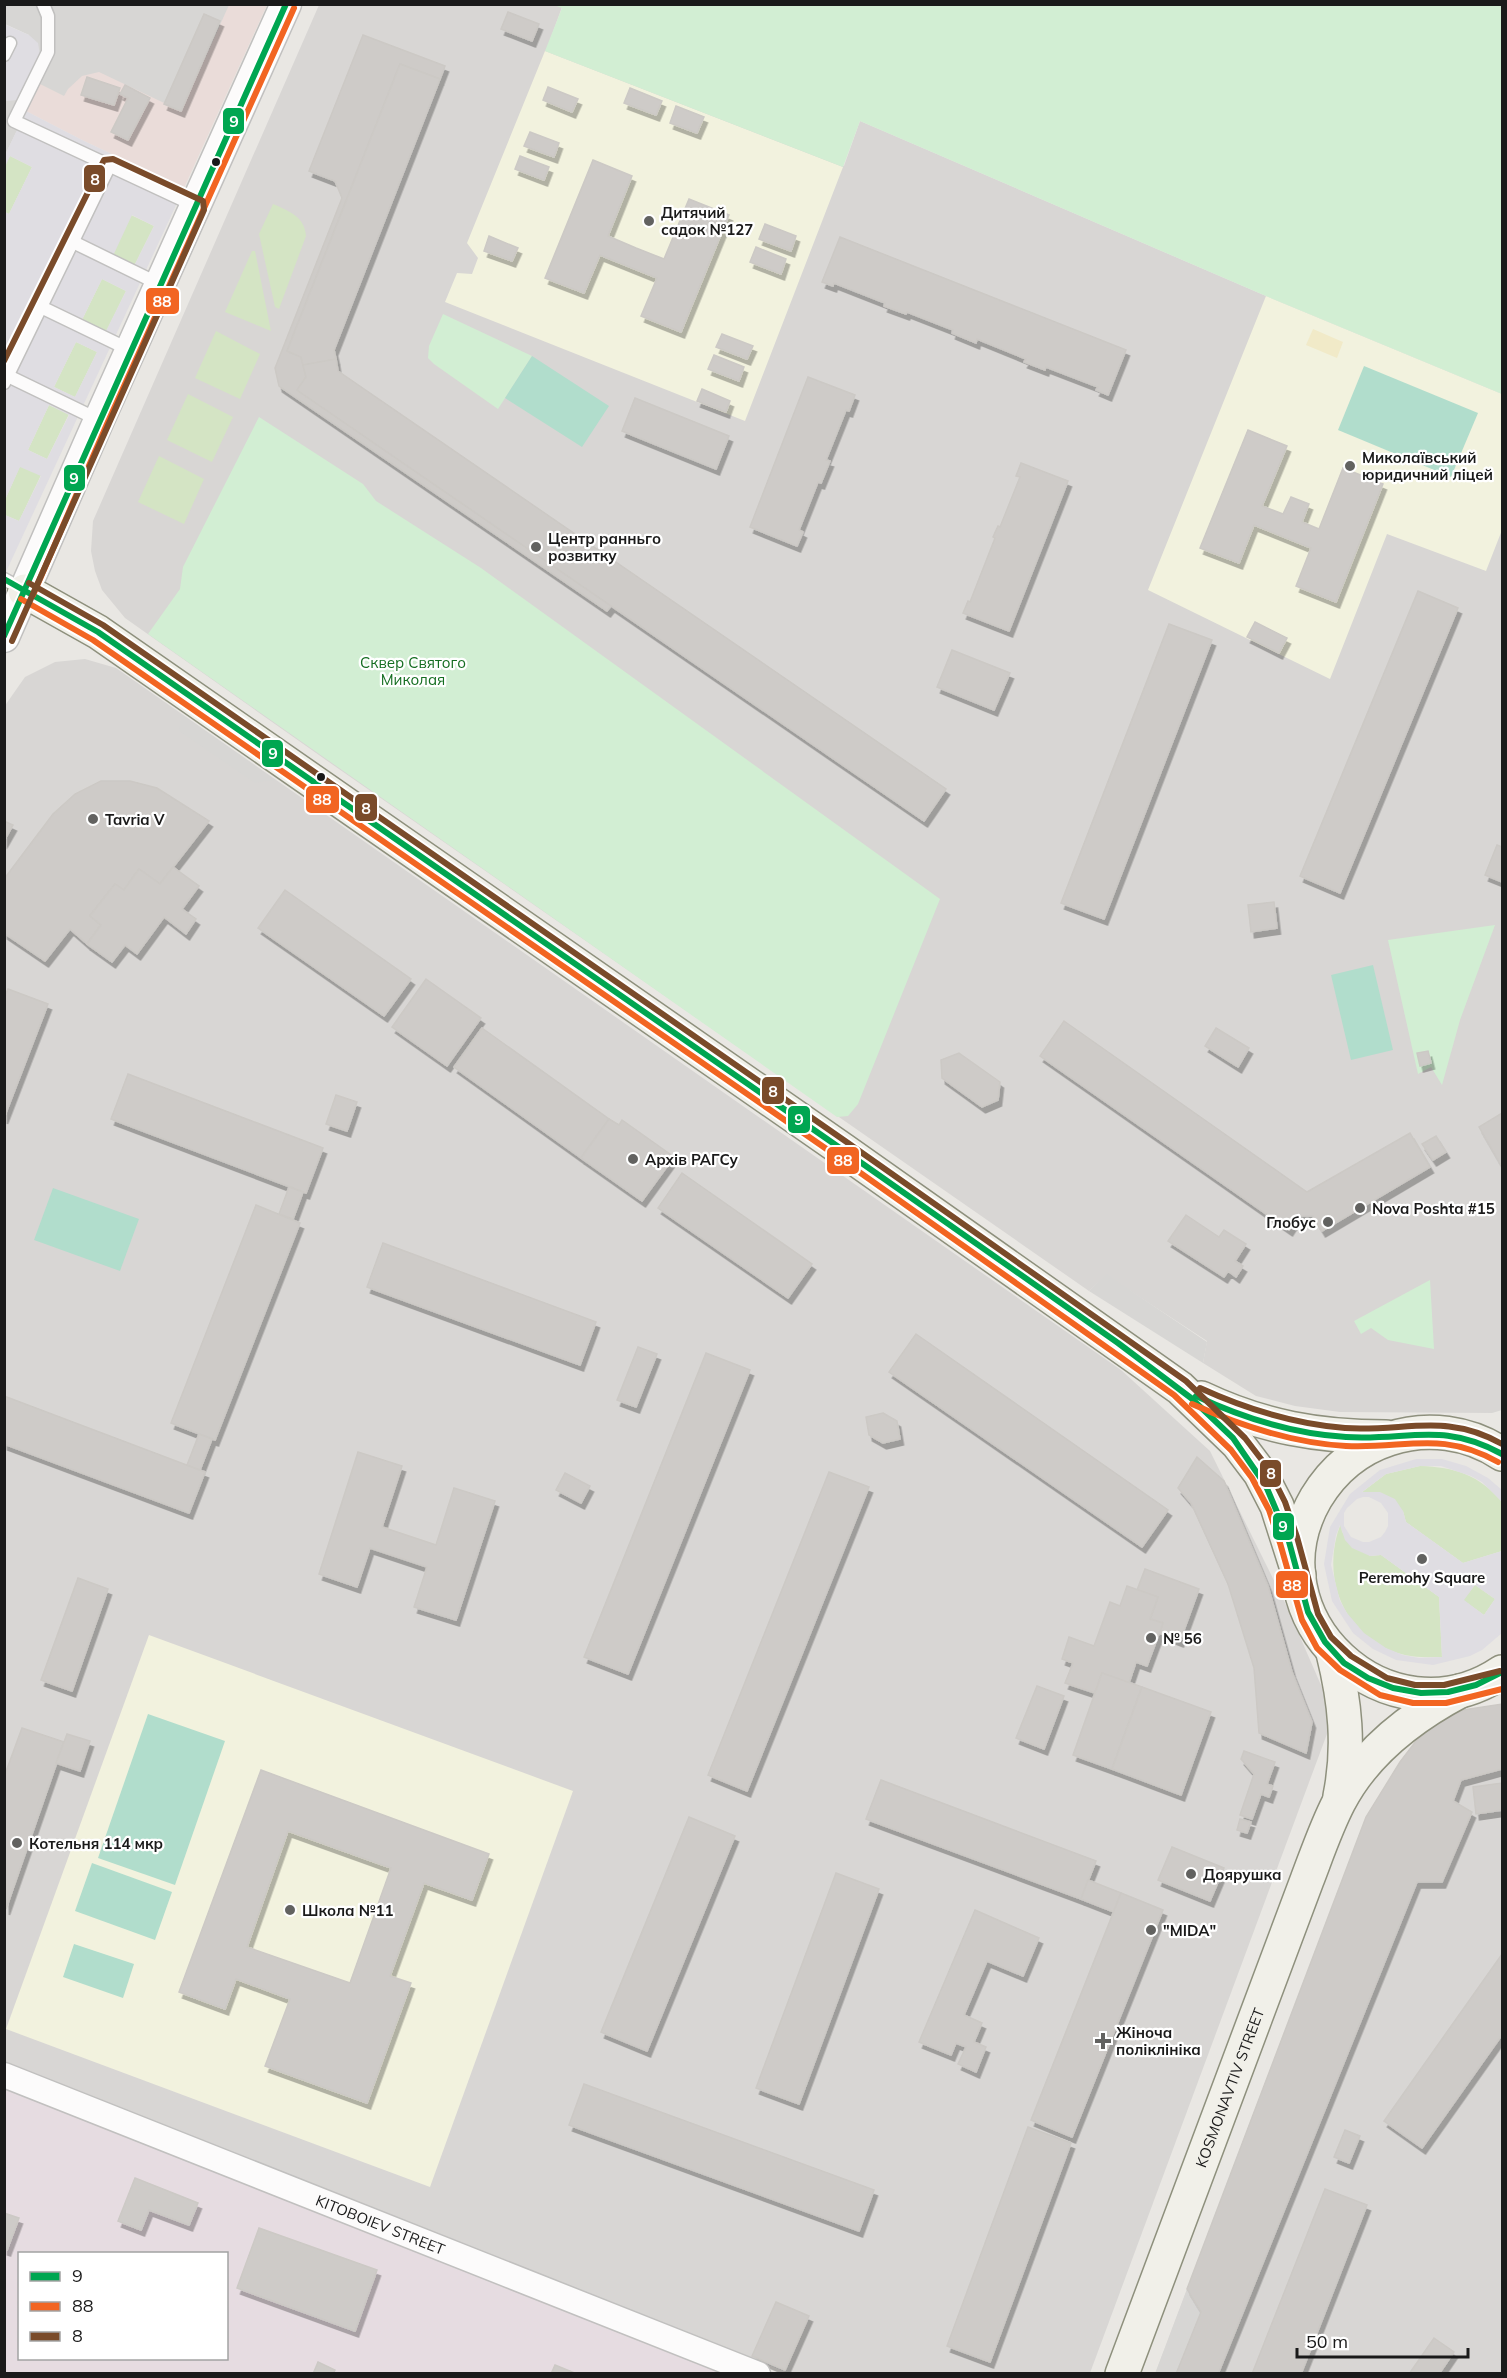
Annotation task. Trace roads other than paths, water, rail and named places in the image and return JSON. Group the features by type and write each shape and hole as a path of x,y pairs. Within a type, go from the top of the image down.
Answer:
{"main road":[{"path":"15,585 98,632 843,1150 1180,1388 1238,1444 1260,1473 1276,1506 1310,1617 1324,1642 1357,1672 1392,1689 1430,1694 1487,1682"},
{"path":"1180,1388 1252,1419 1299,1432 1348,1437 1503,1429"},
{"path":"1446,1433 1483,1443 1503,1454"},
{"path":"1299,1575 1303,1529 1322,1488 1347,1461 1379,1442 1396,1436"},
{"name":"KOSMONAVTIV STREET","path":"1334,1653 1343,1696 1346,1730 1345,1764 1339,1802"},
{"name":"KOSMONAVTIV STREET","path":"1122,2373 1307,1880 1339,1802 1358,1772 1404,1725 1431,1707 1487,1682"}],"street":[{"path":"4,637 15,585 99,420 286,4"},
{"name":"KITOBOIEV STREET","path":"4,2075 758,2373"}],"lane":[{"path":"43,4 48,16 48,52 9,122 196,206"},
{"path":"4,55 10,43"},
{"path":"99,420 6,379 109,167"},
{"path":"72,242 160,284"},
{"path":"41,307 130,350"}],"place":[{"name":"Дитячий садок №127","path":"649,221"},
{"name":"Миколаївський юридичний ліцей","path":"1350,466"},
{"name":"Центр ранньго розвитку","path":"536,547"},
{"name":"Tavria V","path":"93,819"},
{"name":"Архів РАГСу","path":"633,1159"},
{"name":"Nova Poshta #15","path":"1360,1208"},
{"name":"Глобус","path":"1328,1222"},
{"name":"Peremohy Square","path":"1422,1559"},
{"name":"№ 56","path":"1151,1638"},
{"name":"Котельня 114 мкр","path":"17,1843"},
{"name":"Доярушка","path":"1191,1874"},
{"name":"Школа №11","path":"290,1910"},
{"name":"\"MIDA\"","path":"1151,1930"},
{"name":"Жіноча поліклініка","path":"1103,2041"}],"park label":[{"name":"Сквер Святого Миколая","path":"413,670"}]}
